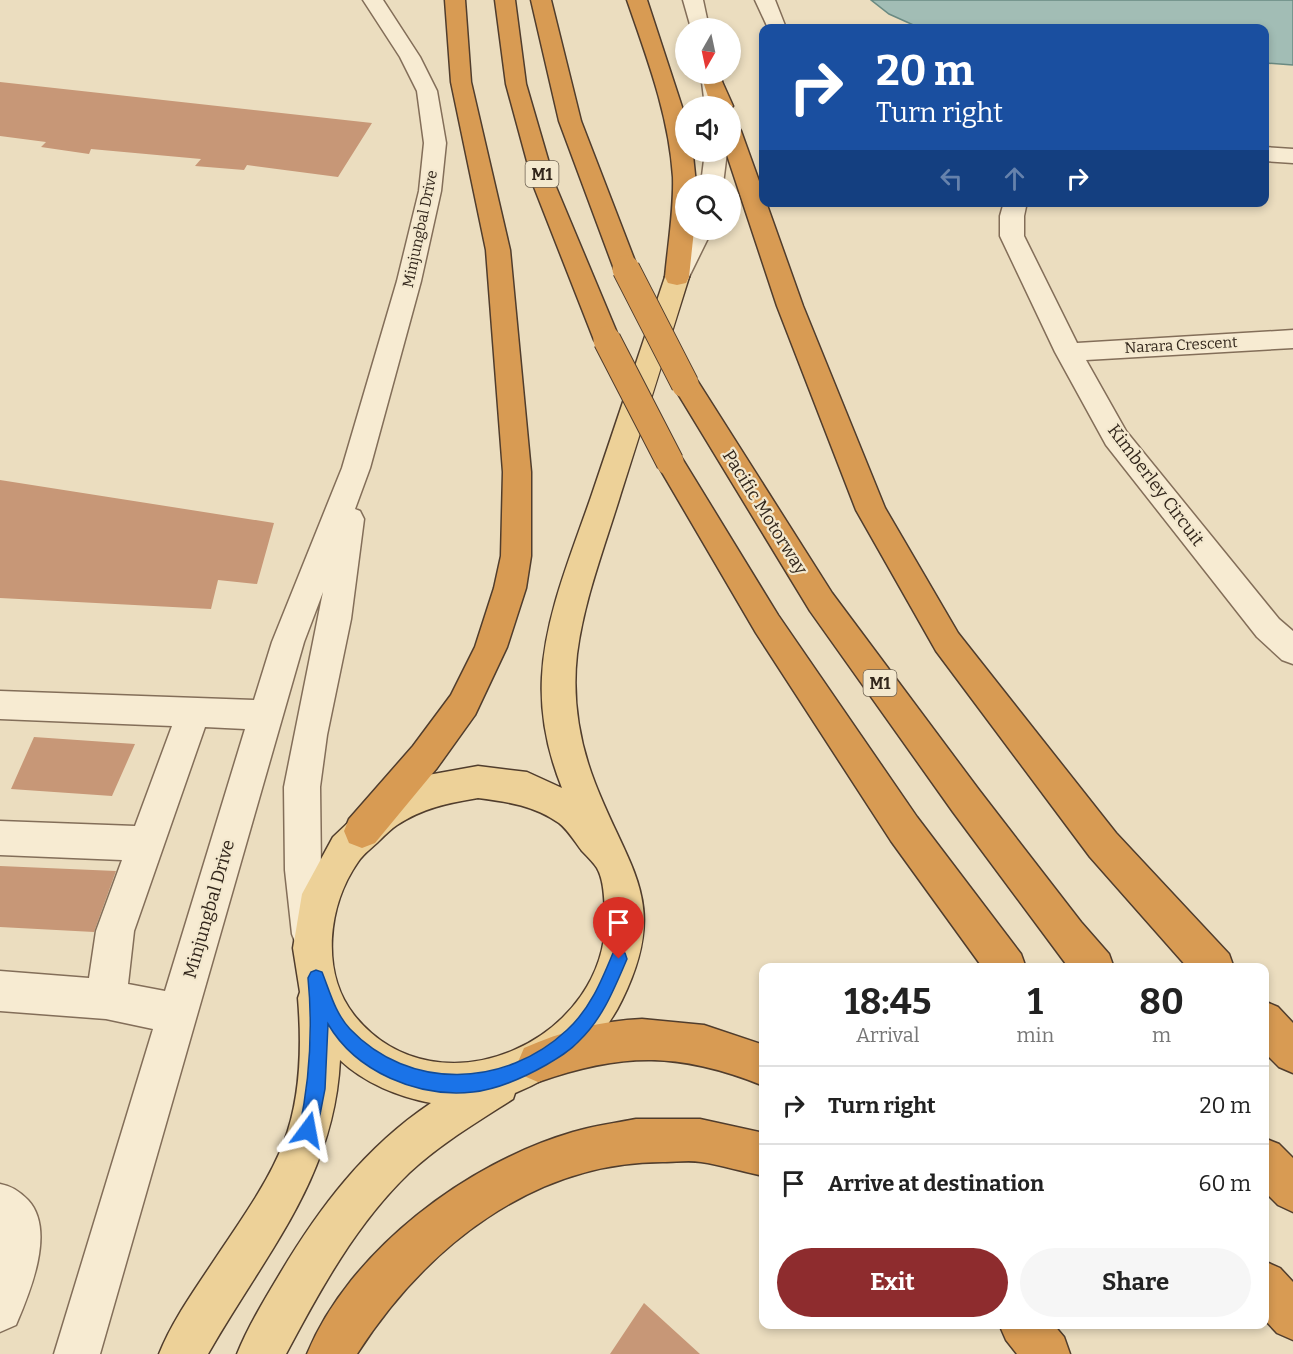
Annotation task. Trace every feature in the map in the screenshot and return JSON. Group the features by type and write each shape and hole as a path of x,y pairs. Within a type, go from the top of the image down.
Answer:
{"highway":[{"path":"362,831 432,749 468,696 487,658 503,614 516,556 517,472 498,250 461,82 455,0"},
{"name":"M1","path":"505,0 516,84 545,187 607,340 670,462 767,624 897,819 1003,963"},
{"name":"Pacific Motorway","path":"541,0 570,121 626,269 685,384 821,602 1066,935 1091,963"},
{"path":"638,0 663,80 683,160 685,194 677,277"},
{"path":"741,162 790,306 872,510 941,632 1103,845 1210,963"},
{"path":"1269,1027 1293,1053"},
{"path":"528,1067 599,1043 651,1039 717,1047 759,1064"},
{"path":"330,1354 381,1280 402,1258 458,1211 507,1179 552,1160 619,1143 691,1140 726,1145 759,1154"},
{"path":"1269,1165 1293,1190"},
{"path":"1269,1290 1293,1317"}],"main road":[{"path":"260,1354 315,1260 347,1212 377,1176 430,1129 574,1035 601,1002 619,959 625,915 620,884 584,802 566,747 558,694 562,653 585,559 677,277"},
{"path":"528,1067 496,1079 453,1084 410,1078 373,1060 343,1034 322,999 314,960 314,922 326,883 341,857 362,831 397,805 416,795 456,783 497,781 536,790 572,809 599,838 609,855"},
{"name":"Minjungbal Drive","path":"182,1354 263,1226 304,1145 313,1111 320,1051 314,960"}],"street":[{"name":"Minjungbal Drive","path":"77,1354 288,642 356,468 409,281 430,191 435,142 432,108 419,73 373,0"},
{"path":"693,0 698,18"},
{"path":"765,0 775,24"},
{"path":"1269,154 1293,156"},
{"name":"Kimberley Circuit","path":"1015,207 1012,236 1068,352 1116,438 1268,628 1293,650"},
{"path":"677,277 695,240"},
{"name":"Narara Crescent","path":"1068,352 1293,339"},
{"name":"Minjungbal Drive","path":"314,960 303,870 302,787 309,735 340,592 356,468"},
{"path":"0,705 266,716"},
{"path":"106,999 115,931 194,712"},
{"path":"0,838 147,844"},
{"path":"0,992 106,999 179,1014"},
{"path":"0,1206 3,1206 19,1223 16,1260 0,1309"}],"water":[{"path":"871,0 1293,0 1293,65 1269,63 1269,24 911,24 889,14"}],"building":[{"path":"0,82 372,123 338,177 247,165 244,170 195,166 201,159 91,149 89,154 41,147 46,142 0,136"},
{"path":"0,480 274,523 257,584 218,580 211,609 0,598"},
{"path":"34,737 135,744 112,796 11,789"},
{"path":"0,866 116,871 94,932 0,927"},
{"path":"644,1303 700,1354 610,1354"}],"route":[{"path":"308,1130 313,1111 320,1051 319,1007 318,992 316,978 322,999 331,1017 356,1048 373,1060 410,1078 453,1084 475,1083 518,1072 538,1062 574,1035 601,1002 619,959"}]}
